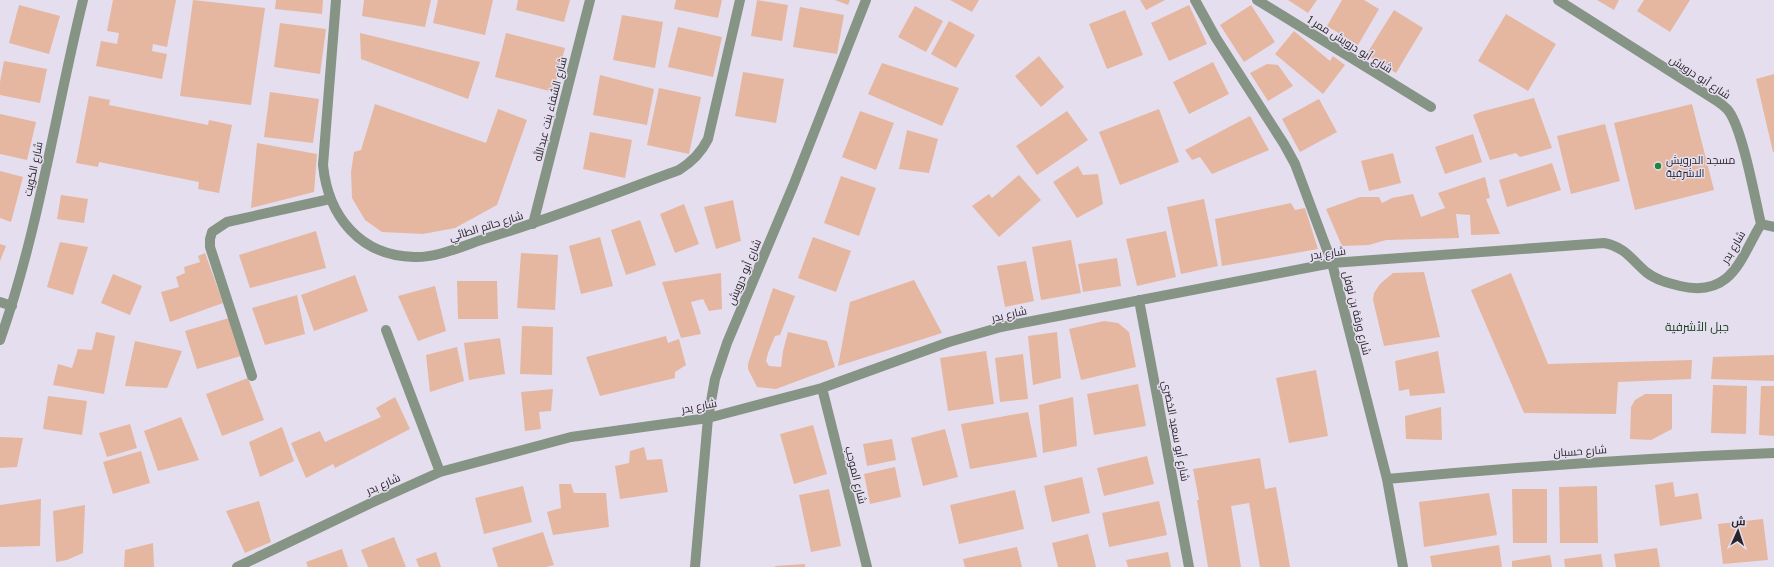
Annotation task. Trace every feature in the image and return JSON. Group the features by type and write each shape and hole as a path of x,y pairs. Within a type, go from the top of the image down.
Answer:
{"street":[{"name":"شارع الكويت","path":"0,340 12,306 30,240 83,0"},
{"name":"شارع حاتم الطائي","path":"336,0 323,166 325,183 330,200 337,214 358,238 375,248 394,255 408,256 435,255 533,224 678,170 697,157 708,139 740,0"},
{"name":"شارع الشفاء بنت عبدالله","path":"533,224 590,0"},
{"name":"شارع أبو درويش","path":"696,567 708,418 712,392 727,343 792,186 866,0"},
{"name":"شارع ورقة بن نوفل","path":"1195,0 1216,38 1284,144 1295,164 1332,263 1387,479 1403,567"},
{"name":"شارع أبو درويش ممر 1","path":"1257,0 1431,107"},
{"name":"شارع أبو درويش","path":"1558,0 1717,101 1727,109 1735,122 1761,224"},
{"path":"252,376 210,247 212,232 227,222 330,200"},
{"path":"1761,224 1774,227"},
{"name":"شارع بدر","path":"237,567 337,518 440,472 571,438 708,418 822,388 949,342 1001,328 1332,263 1604,243 1615,245 1624,250 1648,273 1665,282 1687,288 1701,288 1719,283 1733,273 1744,257 1761,224"},
{"name":"شارع أبو سعيد الخضري","path":"1138,300 1189,567"},
{"path":"0,302 12,306"},
{"path":"386,330 440,472"},
{"name":"شارع الموجب","path":"822,388 867,567"},
{"name":"شارع حسبان","path":"1387,479 1461,472 1674,457 1774,453"}],"building":[{"path":"113,0 176,0 167,47 153,44 152,51 167,54 162,79 96,66 101,41 117,44 119,33 107,31"},
{"path":"193,0 265,8 251,105 180,96"},
{"path":"276,0 323,0 322,14 275,9"},
{"path":"364,0 431,0 425,27 362,16"},
{"path":"438,0 493,0 485,35 433,23"},
{"path":"518,0 570,0 564,22 516,10"},
{"path":"676,0 722,0 718,18 674,9"},
{"path":"757,0 788,5 782,41 751,36"},
{"path":"835,0 850,0 848,5"},
{"path":"950,0 979,0 972,12"},
{"path":"1140,0 1165,0 1146,10"},
{"path":"1288,0 1317,0 1308,13"},
{"path":"1342,0 1364,0 1379,9 1358,45 1327,26"},
{"path":"1597,0 1619,0 1614,10"},
{"path":"1644,0 1690,0 1670,32 1637,11"},
{"path":"19,5 60,16 49,54 9,43"},
{"path":"1189,5 1207,44 1169,61 1151,23"},
{"path":"1251,5 1275,42 1244,62 1220,25"},
{"path":"915,6 943,21 926,52 898,37"},
{"path":"800,7 844,15 837,54 793,47"},
{"path":"1125,10 1143,55 1107,69 1089,24"},
{"path":"1394,10 1423,28 1396,73 1366,55"},
{"path":"1506,14 1556,44 1528,91 1478,61"},
{"path":"622,15 663,22 655,68 613,60"},
{"path":"949,21 975,35 956,68 931,54"},
{"path":"280,23 326,29 320,74 274,67"},
{"path":"678,27 722,37 713,77 668,67"},
{"path":"1294,31 1330,61 1333,56 1345,65 1323,94 1275,54"},
{"path":"360,33 480,62 468,99 361,59"},
{"path":"506,33 565,48 553,92 495,77"},
{"path":"1039,56 1064,87 1041,107 1015,76"},
{"path":"4,61 47,69 40,103 0,95 0,82"},
{"path":"1213,62 1229,94 1189,114 1173,82"},
{"path":"882,63 959,88 942,126 868,94"},
{"path":"1267,64 1278,65 1293,86 1268,101 1250,73"},
{"path":"743,72 784,79 776,123 735,116"},
{"path":"1774,74 1774,152 1773,152 1756,79"},
{"path":"600,75 654,89 647,125 593,115"},
{"path":"659,88 701,97 689,154 647,145"},
{"path":"270,92 319,99 313,143 264,137"},
{"path":"89,96 110,100 109,105 208,125 209,120 232,125 219,193 198,189 199,182 99,162 98,167 76,163"},
{"path":"1534,98 1552,148 1520,157 1516,153 1490,160 1473,115"},
{"path":"1319,99 1337,132 1300,152 1282,119"},
{"path":"375,104 486,143 498,109 527,120 497,205 455,228 423,234 382,232 365,220 352,198 351,172 354,152 361,150"},
{"path":"1692,104 1714,190 1635,210 1614,123"},
{"path":"1159,109 1179,162 1120,185 1099,132"},
{"path":"860,111 894,123 876,170 842,157"},
{"path":"1067,111 1088,140 1037,175 1016,146"},
{"path":"0,114 36,122 27,160 0,154"},
{"path":"1250,116 1269,150 1212,174 1200,157 1192,160 1185,150"},
{"path":"1605,124 1620,181 1571,194 1557,136"},
{"path":"907,130 938,139 929,173 899,169"},
{"path":"590,132 632,140 625,178 583,169"},
{"path":"1473,134 1482,162 1445,174 1435,147"},
{"path":"257,143 317,154 314,192 251,208"},
{"path":"1393,153 1401,183 1369,191 1361,161"},
{"path":"1552,163 1561,190 1507,207 1499,180"},
{"path":"1078,166 1083,175 1098,174 1103,204 1077,218 1053,182"},
{"path":"0,171 23,177 11,222 0,218"},
{"path":"1019,175 1041,200 999,237 972,206 989,194 992,198"},
{"path":"841,176 876,188 859,236 824,223"},
{"path":"1485,177 1490,198 1486,199 1500,234 1471,235 1470,215 1456,214 1459,238 1386,240 1369,245 1342,246 1326,209 1360,197 1379,197 1382,203 1392,198 1413,194 1421,217 1445,208 1438,193"},
{"path":"61,195 88,199 84,223 57,219"},
{"path":"1204,199 1218,266 1181,274 1167,207"},
{"path":"733,200 741,241 716,249 704,207"},
{"path":"1291,203 1295,210 1305,208 1318,249 1222,266 1215,219"},
{"path":"684,204 699,244 675,253 660,214"},
{"path":"640,220 656,265 626,275 611,230"},
{"path":"316,231 326,268 250,288 239,255"},
{"path":"1166,231 1176,277 1137,286 1126,239"},
{"path":"600,237 613,286 581,294 569,246"},
{"path":"813,237 851,251 836,292 798,278"},
{"path":"1071,240 1081,293 1041,300 1032,247"},
{"path":"60,242 88,247 73,295 47,287"},
{"path":"0,244 6,246 0,261"},
{"path":"205,253 223,303 170,322 161,292 179,287 176,277 185,273 184,267 200,262 198,256"},
{"path":"521,253 558,255 555,310 517,308"},
{"path":"1117,258 1121,286 1083,292 1078,264"},
{"path":"1026,261 1034,301 1005,307 997,266"},
{"path":"1424,272 1440,337 1384,346 1373,300 1374,293 1380,284 1393,273"},
{"path":"721,273 722,309 709,311 703,299 691,302 701,334 681,338 662,282"},
{"path":"1511,273 1548,364 1692,360 1691,379 1618,382 1616,414 1524,413 1471,290"},
{"path":"113,274 142,286 130,315 101,303"},
{"path":"355,275 368,311 314,331 301,295"},
{"path":"914,280 942,333 838,366 850,302"},
{"path":"457,281 497,281 498,319 458,319"},
{"path":"435,286 446,331 418,341 398,296"},
{"path":"773,288 795,296 780,335 775,336 768,353 766,361 769,366 781,367 788,332 827,341 835,367 776,389 757,387 748,369 748,364"},
{"path":"297,295 305,334 265,345 252,308"},
{"path":"229,318 241,356 197,369 185,331"},
{"path":"1104,321 1118,323 1129,332 1136,367 1081,380 1069,329"},
{"path":"522,326 553,327 552,375 520,374"},
{"path":"96,332 115,336 104,394 53,385 58,364 72,368 78,349 92,350"},
{"path":"1057,332 1061,378 1033,385 1028,336"},
{"path":"666,336 668,343 679,339 686,365 675,372 675,378 600,396 586,357"},
{"path":"500,338 505,374 469,380 464,343"},
{"path":"135,341 182,351 167,388 125,386"},
{"path":"457,347 464,381 430,392 426,355"},
{"path":"986,351 994,404 948,411 940,358"},
{"path":"1438,351 1445,393 1410,396 1409,389 1399,391 1395,361"},
{"path":"1023,354 1028,399 1000,402 995,358"},
{"path":"1774,355 1774,381 1711,379 1713,357"},
{"path":"1316,370 1328,436 1289,443 1276,378"},
{"path":"248,378 264,420 222,436 206,394"},
{"path":"1138,384 1146,426 1094,435 1087,394"},
{"path":"1713,385 1747,386 1746,434 1711,433"},
{"path":"1761,386 1774,386 1774,436 1759,435"},
{"path":"553,389 551,411 539,412 541,429 525,431 521,392"},
{"path":"1645,394 1672,394 1672,429 1651,440 1630,439 1631,407 1635,400"},
{"path":"48,396 87,401 82,435 43,429"},
{"path":"395,397 410,429 335,468 333,464 306,478 291,443 320,431 325,442 381,417 376,408"},
{"path":"1073,397 1077,446 1043,453 1039,405"},
{"path":"1441,407 1442,440 1406,439 1405,416"},
{"path":"1028,412 1037,457 970,469 961,424"},
{"path":"181,417 199,460 158,471 144,431"},
{"path":"130,424 137,448 107,457 99,433"},
{"path":"813,425 827,474 794,484 780,434"},
{"path":"282,427 294,461 260,477 249,442"},
{"path":"945,429 958,477 923,486 911,438"},
{"path":"0,437 23,438 17,467 0,468"},
{"path":"892,439 896,460 867,466 863,444"},
{"path":"644,447 647,460 662,459 668,492 620,499 615,466 629,463 630,451"},
{"path":"141,451 150,483 113,494 103,462"},
{"path":"1147,456 1154,484 1104,496 1097,468"},
{"path":"1260,458 1265,489 1276,487 1290,567 1260,567 1249,503 1231,506 1241,567 1208,567 1197,500 1199,500 1193,469"},
{"path":"895,467 901,497 870,504 864,474"},
{"path":"1082,477 1090,513 1052,522 1044,486"},
{"path":"1673,482 1675,497 1698,493 1702,519 1660,526 1655,485"},
{"path":"559,484 571,484 574,493 606,493 609,527 553,535 547,512 561,508"},
{"path":"523,486 532,522 484,534 475,498"},
{"path":"1597,486 1598,543 1560,543 1559,487"},
{"path":"829,489 841,546 811,552 799,495"},
{"path":"1512,489 1547,489 1547,543 1513,543"},
{"path":"1015,490 1024,529 959,544 950,505"},
{"path":"1489,493 1497,535 1424,547 1419,502"},
{"path":"41,499 40,546 0,547 0,505"},
{"path":"259,501 271,542 245,553 226,511"},
{"path":"1159,501 1167,535 1109,547 1102,513"},
{"path":"85,505 83,553 67,560 56,562 53,511"},
{"path":"1763,519 1768,560 1723,564 1718,524"},
{"path":"543,532 554,565 546,567 498,567 492,548"},
{"path":"1088,534 1096,567 1058,567 1052,543"},
{"path":"394,537 406,567 368,567 361,550"},
{"path":"153,543 154,567 124,567 125,550"},
{"path":"1499,545 1502,567 1432,567 1430,556"},
{"path":"1017,547 1022,567 965,567 963,559"},
{"path":"1657,548 1660,567 1616,567 1614,554"},
{"path":"342,549 348,567 308,567 306,562"},
{"path":"436,552 441,567 419,567 416,559"},
{"path":"1168,552 1171,567 1128,567 1126,560"},
{"path":"1601,554 1603,567 1565,567 1564,559"},
{"path":"1550,555 1552,567 1512,567 1512,561"},
{"path":"805,564 805,567 775,567 775,566"}],"place":[{"name":"مسجد الدرويش الاشرفية","path":"1658,166"}],"district":[{"name":"جبل الأشرفية","path":"1697,327"}]}
